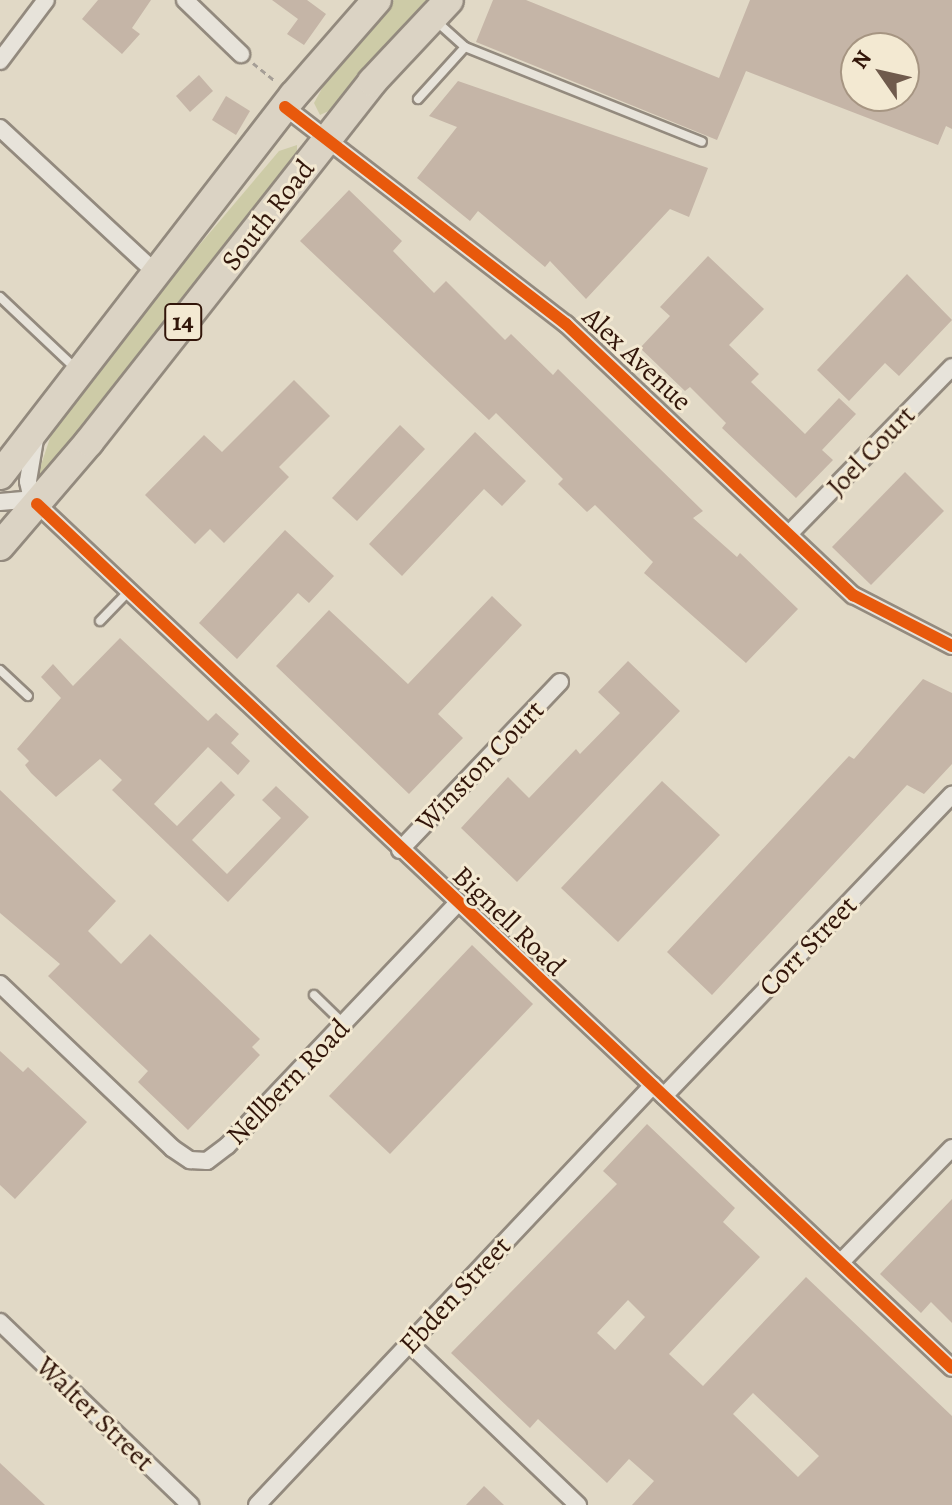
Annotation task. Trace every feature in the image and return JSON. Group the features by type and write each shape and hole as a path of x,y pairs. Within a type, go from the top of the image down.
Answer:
{"highway":[{"name":"South Road","path":"3,466 37,429 290,101 377,0"},
{"name":"South Road","path":"0,546 328,139 441,9"}],"street":[{"path":"0,61 46,0"},
{"path":"185,0 241,54"},
{"name":"Alex Avenue","path":"290,101 328,139 566,324 869,607 952,646"},
{"path":"0,128 156,273"},
{"name":"Joel Court","path":"789,534 952,367"},
{"path":"0,502 35,502 29,474 37,429"},
{"name":"Bignell Road","path":"35,502 457,904 952,1368"},
{"name":"Winston Court","path":"400,850 560,682"},
{"name":"Corr Street","path":"659,1091 952,795"},
{"name":"Nellbern Road","path":"0,984 172,1148 198,1161 227,1146 457,904"},
{"name":"Ebden Street","path":"257,1505 659,1091"},
{"path":"841,1262 952,1148"},
{"name":"Walter Street","path":"0,1322 190,1505"},
{"path":"410,1344 578,1505"}],"lane":[{"path":"441,9 465,47 702,142"},
{"path":"418,99 465,47"},
{"path":"0,297 80,373"},
{"path":"100,621 129,591"},
{"path":"0,670 28,696"},
{"path":"314,995 343,1023"}],"path":[{"path":"241,54 290,101"}],"shaded area":[{"path":"394,0 431,0 335,108 320,115 314,103 335,65"},
{"path":"297,145 297,155 39,485 38,474 51,435 157,295 279,151"}],"building":[{"path":"98,0 151,0 132,28 140,34 122,54 82,19"},
{"path":"272,0 307,0 326,14 304,45 287,34 298,19"},
{"path":"493,0 526,0 719,78 750,0 952,0 952,129 946,126 938,145 852,112 920,112 920,32 840,32 840,107 746,71 717,140 476,42"},
{"path":"199,75 213,91 190,112 176,96"},
{"path":"458,81 708,168 689,217 670,209 586,299 550,261 545,267 478,211 470,221 417,178 457,127 429,116"},
{"path":"226,96 250,111 236,135 212,120"},
{"path":"349,190 402,241 393,251 434,293 446,281 505,340 511,334 553,375 558,369 703,511 693,518 737,557 740,553 798,609 746,663 644,573 653,562 595,505 587,512 558,484 563,479 496,413 489,420 300,241"},
{"path":"708,256 764,309 729,345 759,374 751,382 805,434 839,398 856,414 822,450 833,460 796,498 722,428 726,423 690,387 685,391 640,348 670,316 660,307"},
{"path":"907,274 952,320 899,376 885,363 849,401 817,370"},
{"path":"294,380 330,416 279,467 289,477 224,543 210,529 195,544 145,495 204,435 222,452"},
{"path":"400,425 425,449 357,521 332,498"},
{"path":"475,432 526,481 502,506 484,489 402,576 369,544"},
{"path":"905,472 944,511 871,585 832,547"},
{"path":"285,530 334,576 309,603 298,593 237,659 199,623"},
{"path":"492,596 522,625 438,714 463,738 409,794 276,666 329,610 408,684"},
{"path":"120,638 208,721 216,713 239,734 231,743 250,761 238,775 208,747 154,804 177,826 221,781 235,795 192,840 227,874 281,818 262,800 276,786 309,817 228,902 112,790 122,780 100,759 56,797 31,773 25,765 29,761 17,749 61,698 41,677 53,664 73,686"},
{"path":"628,661 680,711 517,882 461,828 508,777 529,798 576,749 580,754 620,713 598,692"},
{"path":"923,679 952,693 952,764 924,794 907,785 712,995 667,952 849,756 854,759"},
{"path":"662,781 720,835 618,942 561,888"},
{"path":"0,790 116,901 88,931 121,964 150,934 260,1039 252,1047 260,1055 188,1130 138,1082 148,1071 48,976 60,964 0,913"},
{"path":"472,945 533,1004 390,1154 329,1096"},
{"path":"0,1051 23,1072 28,1067 87,1122 15,1199 0,1185"},
{"path":"647,1124 735,1208 723,1222 760,1257 669,1354 703,1386 806,1277 952,1416 952,1505 632,1505 654,1481 629,1459 607,1483 538,1419 530,1428 451,1353 617,1184 603,1171","holes":["628,1300 645,1317 615,1350 597,1333","753,1393 819,1456 798,1477 733,1414"]},
{"path":"952,1199 952,1323 931,1302 921,1313 880,1274"},
{"path":"0,1463 45,1505 0,1505"},
{"path":"484,1486 504,1505 466,1505"}],"cycle path":[{"path":"285,107 566,324 853,595 952,646"},
{"path":"37,504 952,1368"}]}
